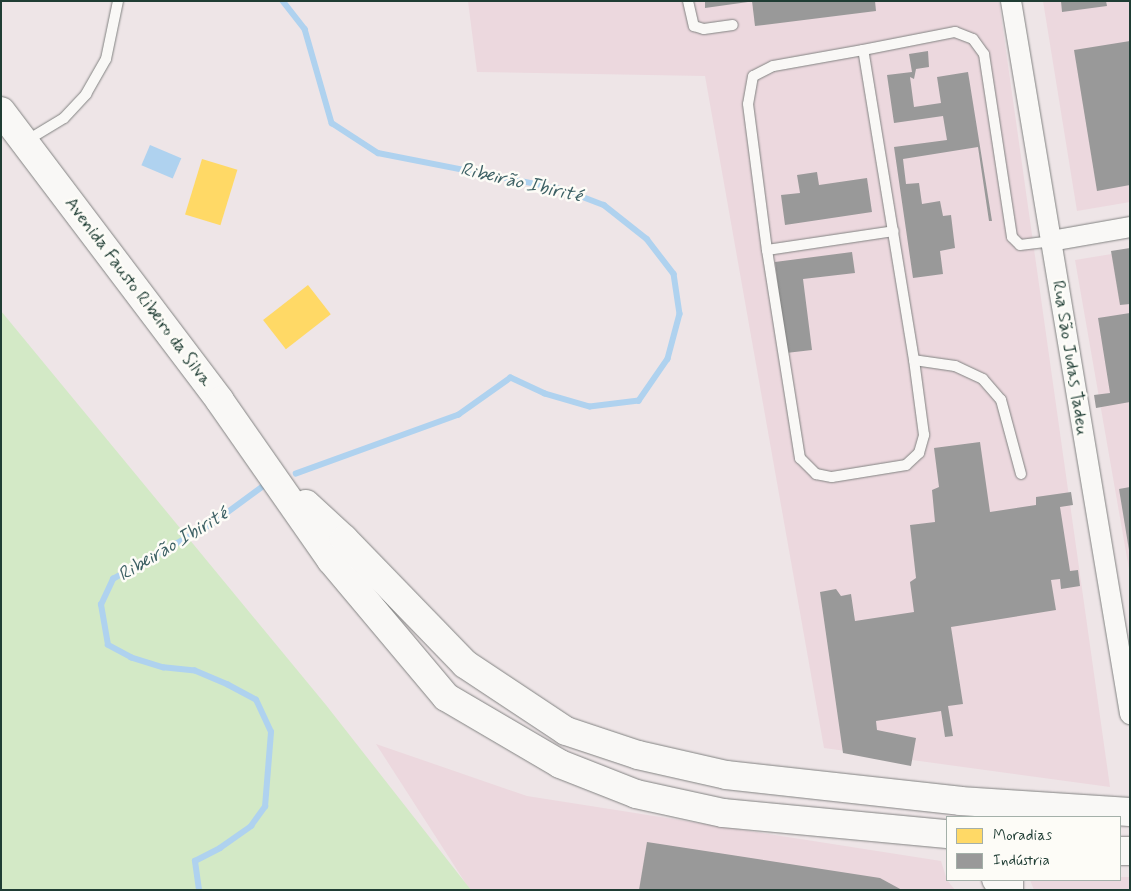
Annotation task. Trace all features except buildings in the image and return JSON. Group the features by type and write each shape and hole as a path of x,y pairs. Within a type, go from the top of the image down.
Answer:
{"main road":[{"name":"Avenida Fausto Ribeiro da Silva","path":"1,111 273,475"},
{"path":"273,475 344,539 465,664 566,731 638,756 726,775 968,809 1130,812"},
{"path":"273,475 331,560 446,697 560,764 636,794 722,813 946,834"},
{"path":"446,697 465,664"}],"street":[{"name":"Rua São Judas Tadeu","path":"1011,1 1130,714"},
{"path":"1050,241 1130,227"}],"lane":[{"path":"25,141 64,118 86,94 106,60 118,1"},
{"path":"688,1 694,26 704,29 734,25"},
{"path":"863,50 894,231 924,436 920,453 906,465 832,477 816,474 800,458 766,250 748,104 753,76 773,66 955,32 974,38 984,54 986,64 1012,237 1020,245 1050,241"},
{"path":"766,250 894,231"},
{"path":"914,360 955,366 983,379 1001,400 1021,474"}],"shaded area":[{"path":"468,1 999,1 1110,787 824,748 705,76 477,72"},
{"path":"1043,1 1130,1 1130,202 1077,211"},
{"path":"1130,251 1130,575 1075,260"},
{"path":"376,744 527,796 941,861 946,881 955,890 470,890"},
{"path":"1121,877 1130,877 1130,890 1034,890 1030,881 1121,881"}],"green space":[{"path":"1,311 326,705 471,890 1,890"}],"water":[{"path":"150,145 181,158 173,179 141,165"}],"waterway":[{"name":"Ribeirão Ibirité","path":"283,1 305,29 332,123 378,153 562,189 604,205 647,239 674,274 680,314 668,359 639,401 590,407 545,394 511,378 459,415 296,474"},
{"name":"Ribeirão Ibirité","path":"199,890 195,861 220,848 251,826 265,807 271,732 256,700 228,685 195,671 164,668 132,658 108,645 101,605 113,579 213,523 262,487"}]}
